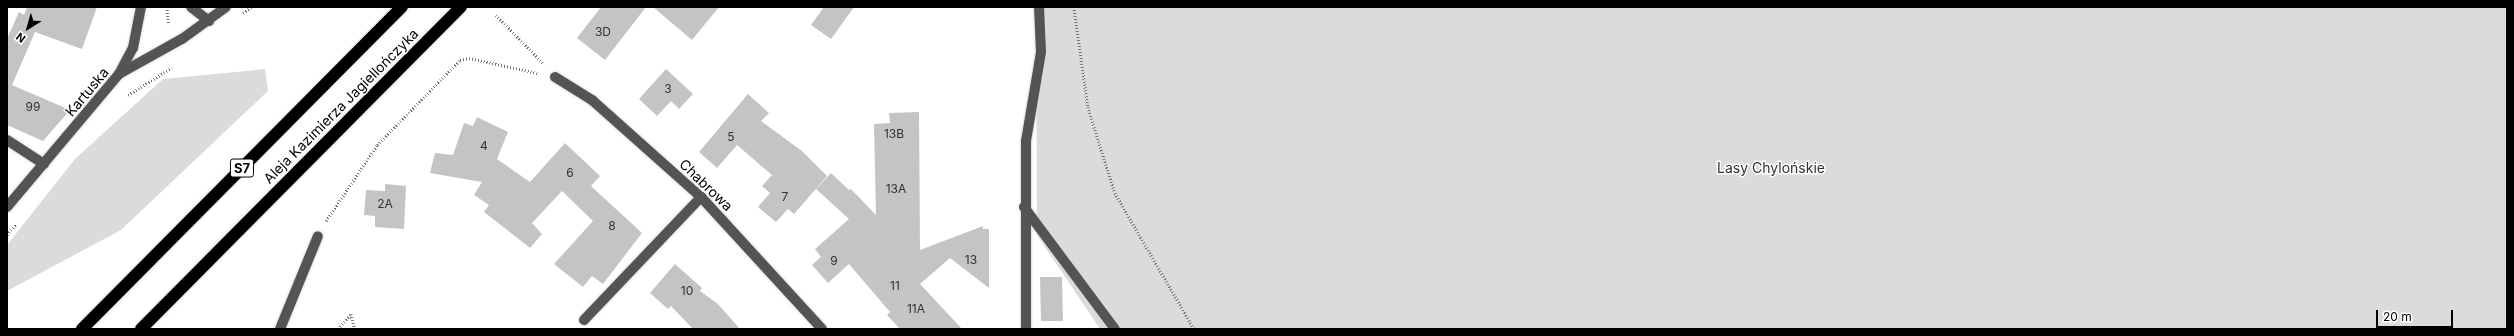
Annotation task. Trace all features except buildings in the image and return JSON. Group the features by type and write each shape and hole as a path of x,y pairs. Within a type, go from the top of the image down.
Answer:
{"highway":[{"name":"Aleja Kazimierza Jagiellończyka","path":"82,329 402,7"},
{"name":"Aleja Kazimierza Jagiellończyka","path":"141,329 461,7"}],"street":[{"path":"119,74 133,48 141,7"},
{"path":"191,7 209,21"},
{"name":"Kartuska","path":"7,207 119,74 209,21 226,7"},
{"path":"1026,329 1024,207 1026,141 1041,52 1039,7"},
{"name":"Chabrowa","path":"555,77 592,100 701,197 822,329"},
{"path":"7,140 44,164"},
{"path":"584,320 701,197"},
{"path":"1024,207 1115,329"},
{"path":"280,329 318,236"}],"path":[{"path":"166,7 169,25"},
{"path":"240,16 251,7"},
{"path":"1074,7 1088,107 1115,193 1194,329"},
{"path":"496,15 534,53"},
{"path":"318,236 338,199 377,145 460,60 469,58 555,77"},
{"path":"122,99 176,65"},
{"path":"7,235 21,218"},
{"path":"338,329 351,314 355,329"}],"green space":[{"name":"Lasy Chylońskie","path":"1036,7 2507,7 2507,329 1100,329 1037,235"},
{"path":"265,69 268,91 121,230 7,291 7,245 75,159 163,79"}]}
